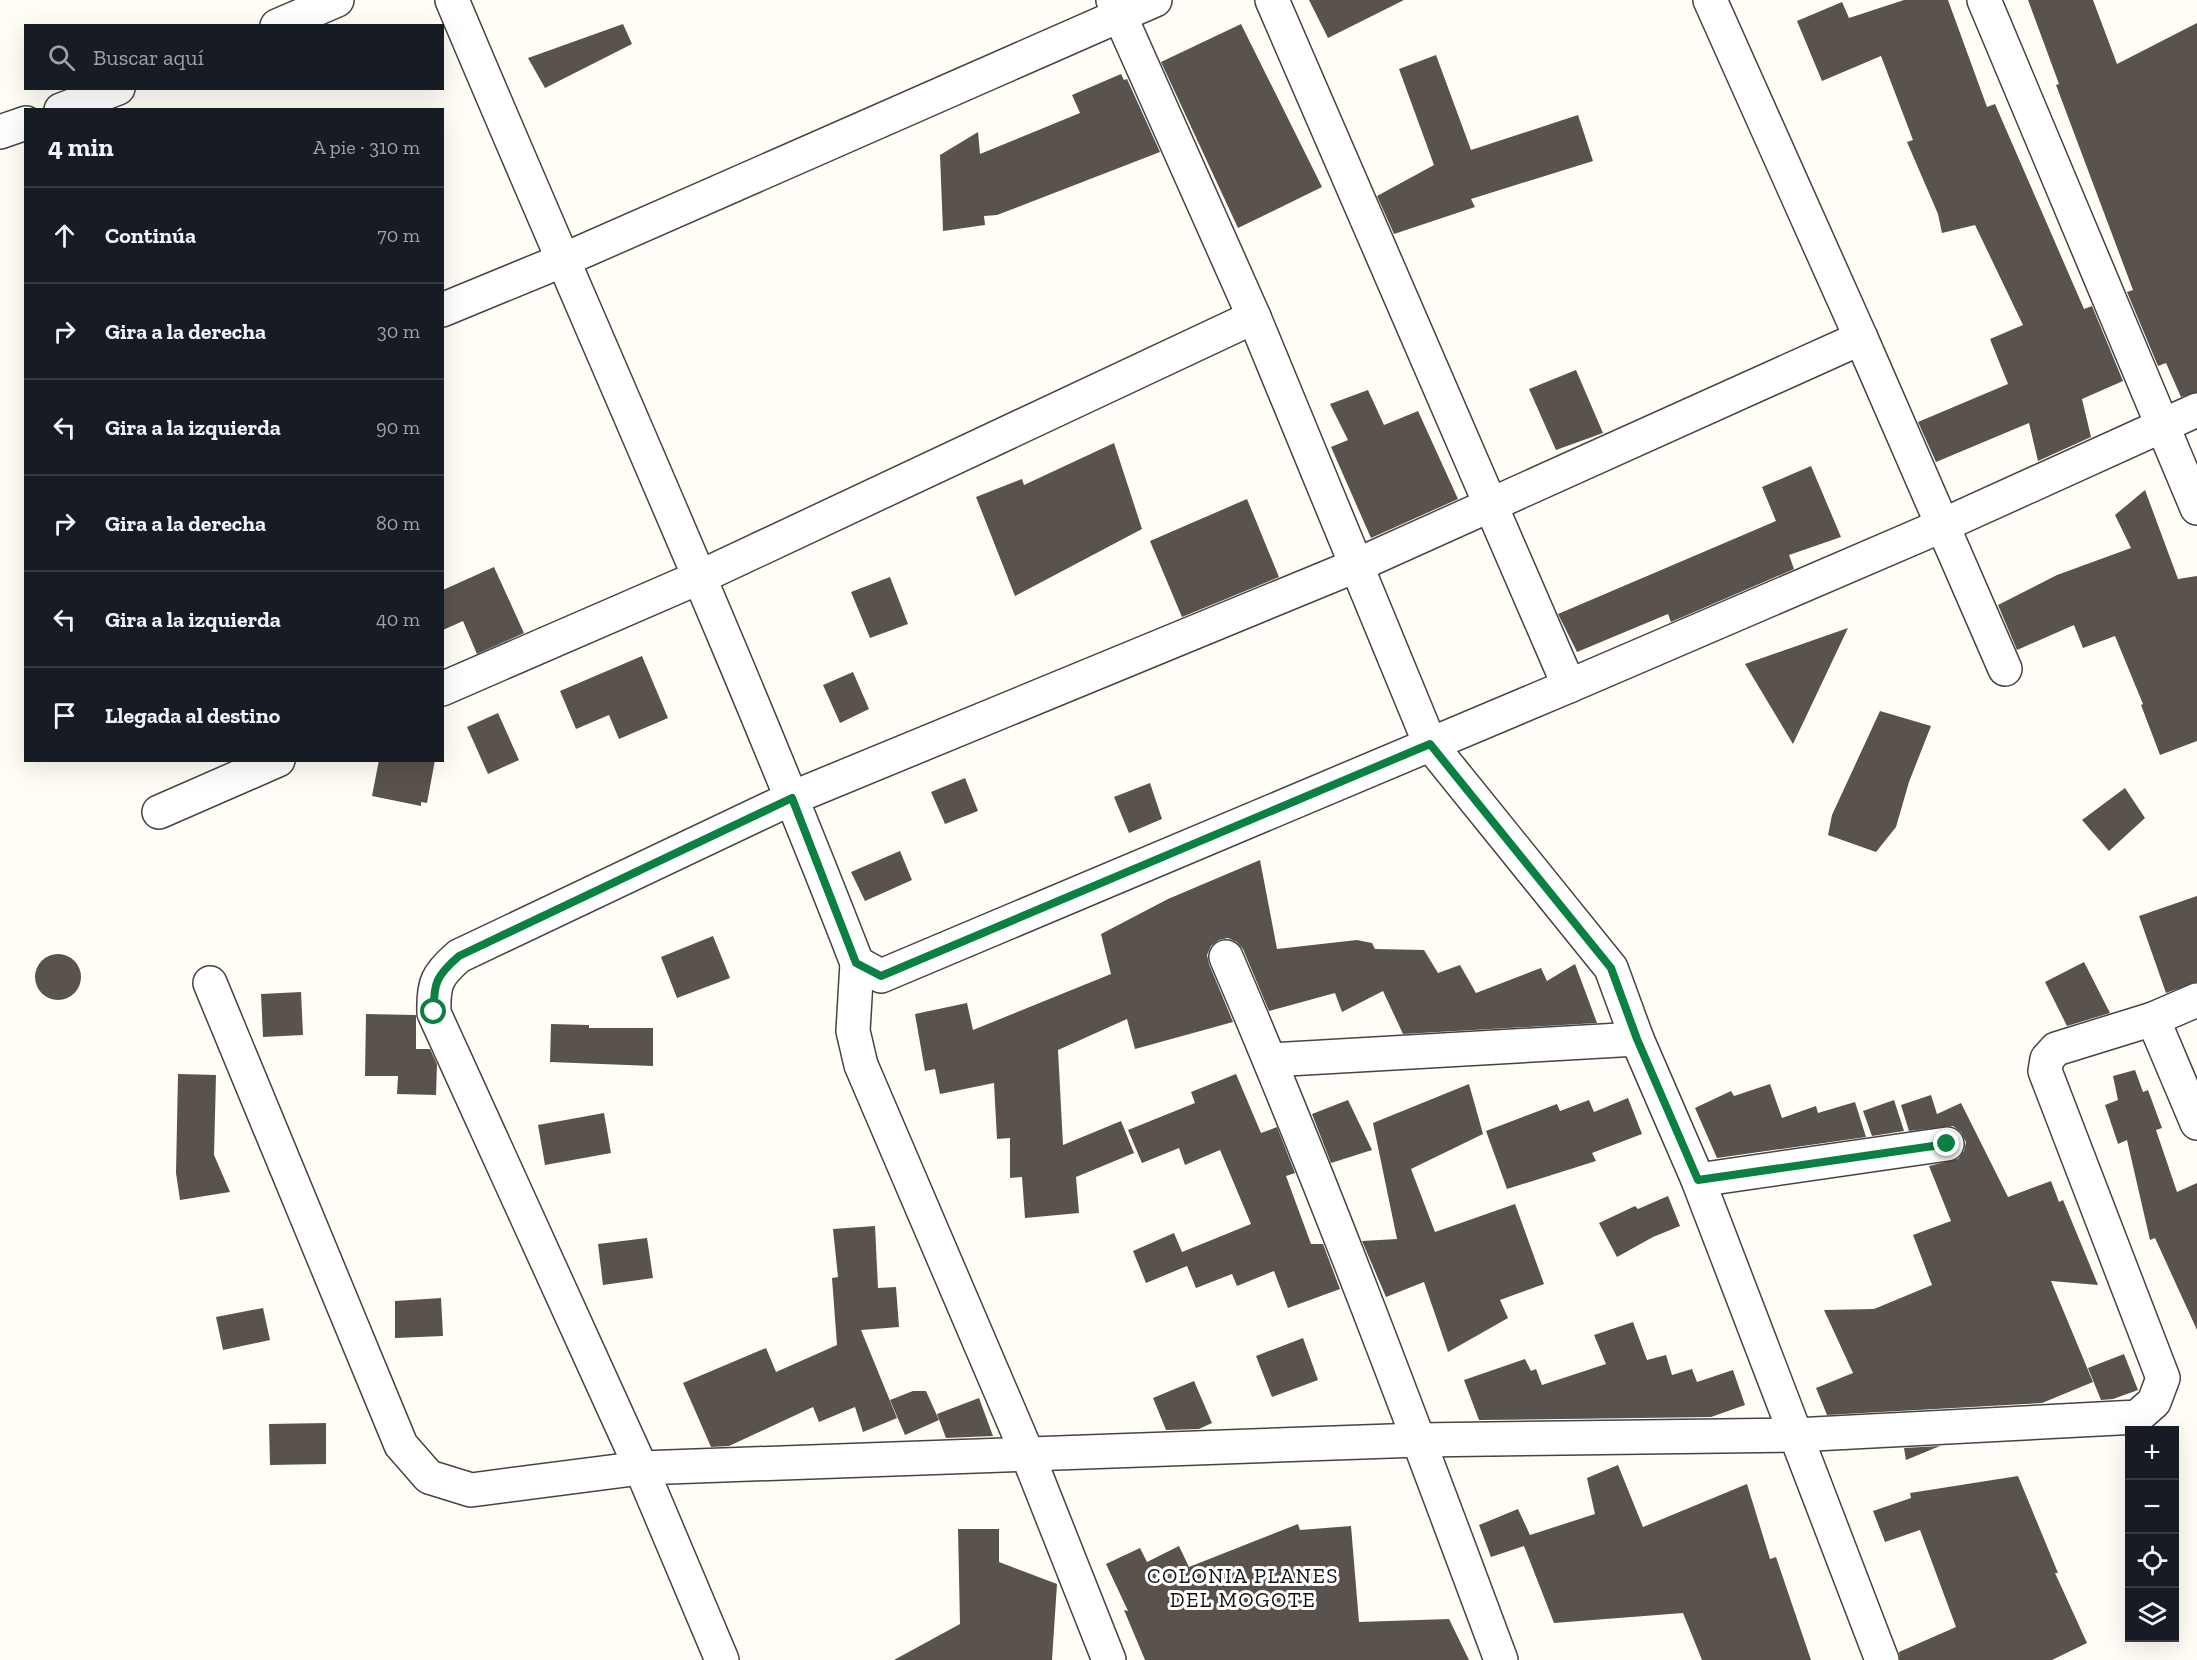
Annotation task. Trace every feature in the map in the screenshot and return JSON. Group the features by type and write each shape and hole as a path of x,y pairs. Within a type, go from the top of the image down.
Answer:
{"street":[{"path":"282,24 336,0"},
{"path":"452,0 561,261 700,577 792,798 856,963 853,1031 861,1065 1027,1454 1109,1660"},
{"path":"444,309 561,261 1116,7 1155,0"},
{"path":"1272,0 1569,686"},
{"path":"1984,0 2160,425 2197,508"},
{"path":"1721,4 1861,338 2005,669"},
{"path":"1116,7 1254,317 1430,744 1611,968 1637,1039 1698,1180 1882,1660"},
{"path":"66,108 113,90"},
{"path":"0,132 24,124"},
{"path":"444,688 700,577 1254,317"},
{"path":"722,1660 641,1468 434,1012 433,992 440,972 459,956 792,798 1355,566 1861,338"},
{"path":"856,963 881,976 1569,686 1941,525 2197,410"},
{"path":"159,812 273,762"},
{"path":"1226,957 1270,1060 1419,1440 1501,1660"},
{"path":"210,983 401,1445 429,1477 471,1490 641,1468 1419,1440 1795,1435 2137,1417 2154,1402 2163,1378 2045,1071 2047,1059 2056,1049 2153,1019 2197,1000"},
{"path":"2153,1019 2197,1123"},
{"path":"1270,1060 1637,1039"},
{"path":"1698,1180 1947,1144"}],"building":[{"path":"1309,0 1404,0 1328,38"},
{"path":"1904,0 1948,0 1987,107 1995,104 2084,309 2092,306 2123,381 2082,399 2091,437 2038,461 2029,423 1936,462 1918,422 2008,384 1990,339 2023,325 1975,225 1942,233 1938,214 1907,142 1913,140 1881,56 1822,81 1797,21 1842,2 1849,18"},
{"path":"2028,0 2093,0 2117,64 2197,23 2197,392 2181,397 2166,363 2158,366 2127,292 2133,290 2056,85 2059,84"},
{"path":"623,24 632,44 545,88 528,58"},
{"path":"1241,24 1322,187 1238,228 1161,62"},
{"path":"1436,55 1471,150 1578,115 1593,161 1471,199 1475,207 1394,234 1377,196 1434,165 1399,69"},
{"path":"1121,74 1124,80 1127,79 1160,152 997,215 984,216 985,225 943,231 940,155 978,132 980,154 1080,113 1072,95"},
{"path":"1576,370 1603,433 1556,450 1529,389"},
{"path":"1368,390 1384,425 1418,411 1458,499 1371,538 1331,447 1348,440 1330,404"},
{"path":"1114,443 1142,529 1015,596 976,497 1022,479 1024,485"},
{"path":"1811,466 1841,537 1789,555 1794,569 1671,622 1668,614 1577,652 1558,614 1776,521 1762,487"},
{"path":"2145,490 2178,579 2197,576 2197,741 2160,755 2141,705 2143,704 2115,636 2083,648 2074,625 2017,650 1998,605 2057,575 2131,548 2115,515"},
{"path":"1247,499 1279,577 1182,617 1150,541"},
{"path":"494,567 524,633 477,654 463,621 444,630 444,590"},
{"path":"890,577 908,624 870,638 851,592"},
{"path":"1848,628 1793,744 1745,664"},
{"path":"642,656 668,718 619,739 609,715 576,729 560,691"},
{"path":"853,672 869,709 840,723 823,685"},
{"path":"1880,711 1931,726 1909,782 1896,827 1876,852 1828,835 1832,815"},
{"path":"498,713 519,760 488,774 467,727"},
{"path":"379,762 435,762 427,803 421,802 421,806 372,796"},
{"path":"965,778 978,811 945,824 931,792"},
{"path":"1150,783 1162,819 1129,833 1114,797"},
{"path":"2125,788 2145,818 2109,851 2082,820"},
{"path":"900,851 912,880 865,901 851,872"},
{"path":"1260,860 1277,949 1357,940 1372,943 1375,949 1424,950 1438,973 1460,965 1476,993 1541,968 1547,981 1575,964 1597,1023 1403,1034 1383,991 1342,1012 1335,993 1269,1011 1243,949 1237,942 1228,938 1219,940 1211,946 1207,955 1233,1022 1135,1049 1127,1019 1058,1050 1063,1145 1121,1121 1134,1153 1076,1177 1079,1213 1025,1218 1022,1177 1010,1178 1010,1138 997,1139 994,1083 940,1094 935,1069 925,1071 915,1014 967,1003 973,1030 1111,974 1101,934 1168,899"},
{"path":"2197,896 2197,982 2166,993 2139,916"},
{"path":"713,936 730,978 677,998 661,957"},
{"path":"58,954 74,961 81,977 74,993 58,1000 42,993 35,977 42,961"},
{"path":"2084,962 2110,1013 2067,1026 2045,982"},
{"path":"301,992 303,1035 263,1037 261,994"},
{"path":"366,1014 416,1015 416,1049 430,1049 437,1064 436,1095 397,1094 398,1076 365,1076"},
{"path":"551,1024 589,1025 589,1028 653,1028 653,1066 550,1062"},
{"path":"2135,1070 2143,1092 2148,1090 2162,1128 2156,1130 2177,1192 2197,1183 2197,1330 2155,1238 2150,1240 2127,1140 2118,1144 2105,1105 2118,1100 2113,1076"},
{"path":"178,1074 216,1075 214,1155 230,1192 180,1200 176,1173"},
{"path":"1236,1074 1261,1133 1277,1127 1295,1173 1286,1176 1311,1244 1323,1244 1340,1289 1288,1308 1274,1271 1237,1286 1232,1274 1196,1288 1187,1266 1146,1283 1133,1251 1174,1233 1182,1252 1251,1224 1220,1150 1185,1165 1179,1148 1142,1163 1128,1130 1195,1103 1191,1092"},
{"path":"1469,1084 1483,1134 1411,1169 1435,1232 1515,1204 1544,1284 1500,1300 1508,1318 1448,1352 1424,1282 1386,1297 1362,1241 1397,1239 1373,1123"},
{"path":"1770,1084 1782,1118 1816,1106 1818,1113 1855,1102 1866,1137 1717,1158 1695,1108 1731,1091 1734,1096"},
{"path":"1931,1095 1937,1114 1961,1103 2008,1197 2051,1181 2059,1202 2063,1200 2098,1285 2051,1281 2093,1382 2042,1403 1827,1415 1816,1388 1853,1373 1824,1310 1874,1309 1932,1285 1913,1235 1951,1221 1929,1166 1958,1159 1964,1151 1966,1142 1961,1132 1953,1126 1909,1131 1901,1105"},
{"path":"1628,1098 1642,1134 1592,1153 1596,1161 1507,1189 1486,1131 1557,1104 1560,1111 1589,1100 1594,1112"},
{"path":"1348,1100 1372,1150 1331,1163 1312,1114"},
{"path":"1894,1100 1904,1131 1872,1136 1863,1111"},
{"path":"604,1113 611,1153 545,1165 538,1125"},
{"path":"1668,1196 1680,1226 1653,1237 1617,1257 1599,1223 1635,1206 1638,1209"},
{"path":"875,1226 878,1288 896,1287 899,1327 861,1330 897,1418 863,1432 855,1407 819,1422 813,1407 729,1446 711,1447 683,1383 766,1348 776,1372 837,1345 832,1278 838,1277 833,1229"},
{"path":"647,1238 653,1278 603,1285 598,1244"},
{"path":"441,1298 443,1336 395,1338 395,1301"},
{"path":"263,1308 270,1340 223,1350 216,1317"},
{"path":"1633,1322 1647,1360 1666,1355 1672,1375 1692,1369 1697,1382 1733,1370 1745,1405 1711,1417 1479,1420 1464,1380 1525,1359 1531,1371 1536,1369 1542,1385 1606,1364 1594,1335"},
{"path":"1303,1338 1318,1380 1272,1397 1256,1356"},
{"path":"2124,1354 2138,1390 2113,1399 2101,1400 2088,1368"},
{"path":"1194,1381 1212,1423 1199,1429 1166,1430 1153,1398"},
{"path":"913,1391 926,1391 939,1420 905,1435 890,1400"},
{"path":"979,1398 993,1436 946,1438 937,1414"},
{"path":"326,1423 326,1464 270,1465 269,1424"},
{"path":"1940,1446 1906,1460 1904,1448"},
{"path":"1618,1465 1643,1527 1747,1484 1770,1559 1776,1557 1811,1660 1702,1660 1683,1613 1554,1623 1524,1546 1491,1557 1479,1525 1518,1509 1530,1535 1595,1514 1587,1478"},
{"path":"2018,1476 2058,1573 2055,1573 2087,1643 2052,1660 1900,1660 1899,1652 1956,1627 1920,1530 1885,1542 1873,1511 1911,1498 1910,1493"},
{"path":"1298,1524 1300,1530 1351,1526 1359,1622 1449,1619 1469,1660 1145,1660 1124,1610 1128,1611 1106,1564 1140,1548 1147,1562 1179,1546 1189,1567"},
{"path":"958,1529 999,1529 999,1562 1057,1584 1052,1660 894,1660 960,1624"}],"district":[{"name":"COLONIA PLANES DEL MOGOTE","path":"1243,1587"}],"route":[{"path":"434,1012 433,992 440,972 459,956 792,798 856,963 881,976 1430,744 1611,968 1637,1039 1698,1180 1947,1144"}]}
